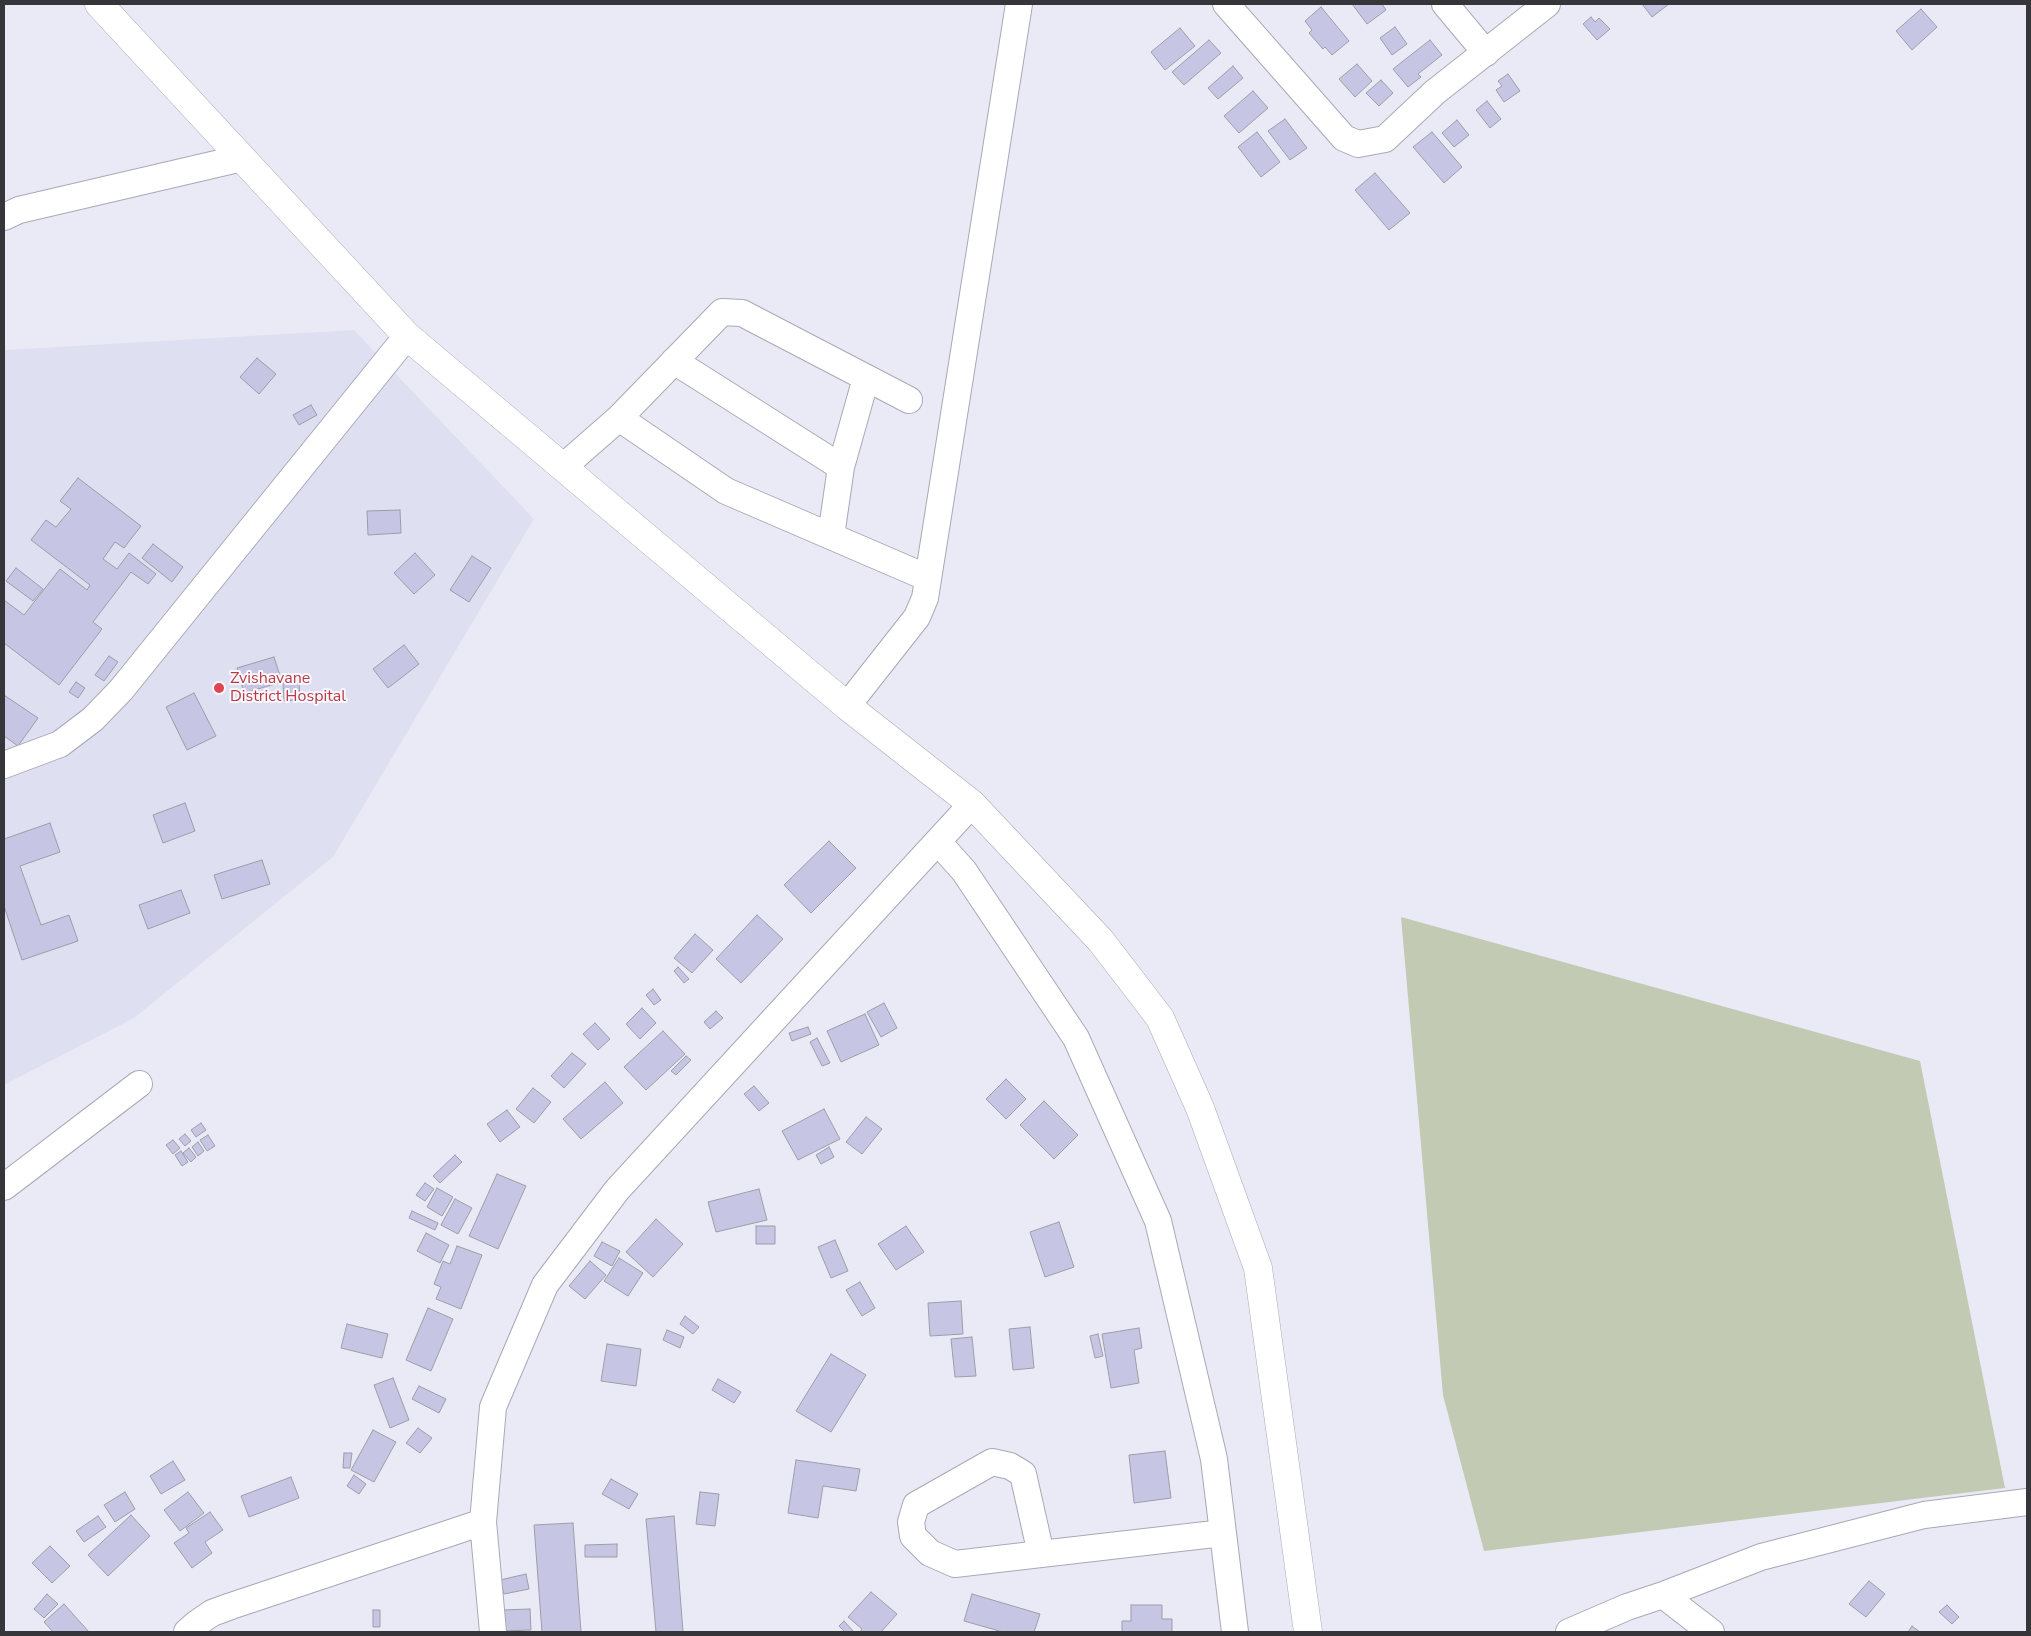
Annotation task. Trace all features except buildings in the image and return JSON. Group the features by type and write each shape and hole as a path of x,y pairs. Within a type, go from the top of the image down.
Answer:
{"highway":[{"path":"98,4 407,336 847,706 972,804 1101,941 1160,1018 1200,1108 1258,1268 1308,1632"}],"street":[{"path":"847,706 917,617 925,598 1019,4"},
{"path":"1226,4 1344,138 1358,144 1385,139 1435,92 1546,4"},
{"path":"1445,4 1486,53"},
{"path":"4,217 19,210 242,158"},
{"path":"563,467 619,418 722,312 742,313 909,400"},
{"path":"4,764 60,744 93,719 121,690 407,336"},
{"path":"674,361 841,467"},
{"path":"831,536 841,467 866,378"},
{"path":"619,418 726,491 928,578"},
{"path":"493,1632 483,1522 493,1407 545,1285 617,1190 972,804"},
{"path":"938,842 964,871 1076,1038 1158,1221 1214,1459 1235,1632"},
{"path":"4,1187 139,1084"},
{"path":"1041,1554 1023,1474 1010,1466 992,1462 916,1505 910,1522 913,1536 930,1553 955,1564 1223,1533"},
{"path":"1569,1632 1627,1607 1762,1557 1924,1515 2027,1502"},
{"path":"187,1632 204,1618 224,1608 483,1522"},
{"path":"1663,1595 1711,1632"}],"shaded area":[{"name":"Zvishavane District Hospital","path":"354,330 534,519 333,857 134,1018 4,1085 4,350"}],"green space":[{"path":"1401,917 1920,1061 2005,1488 1484,1551 1443,1395"}],"place":[{"name":"Zvishavane District Hospital","path":"219,688"}]}
